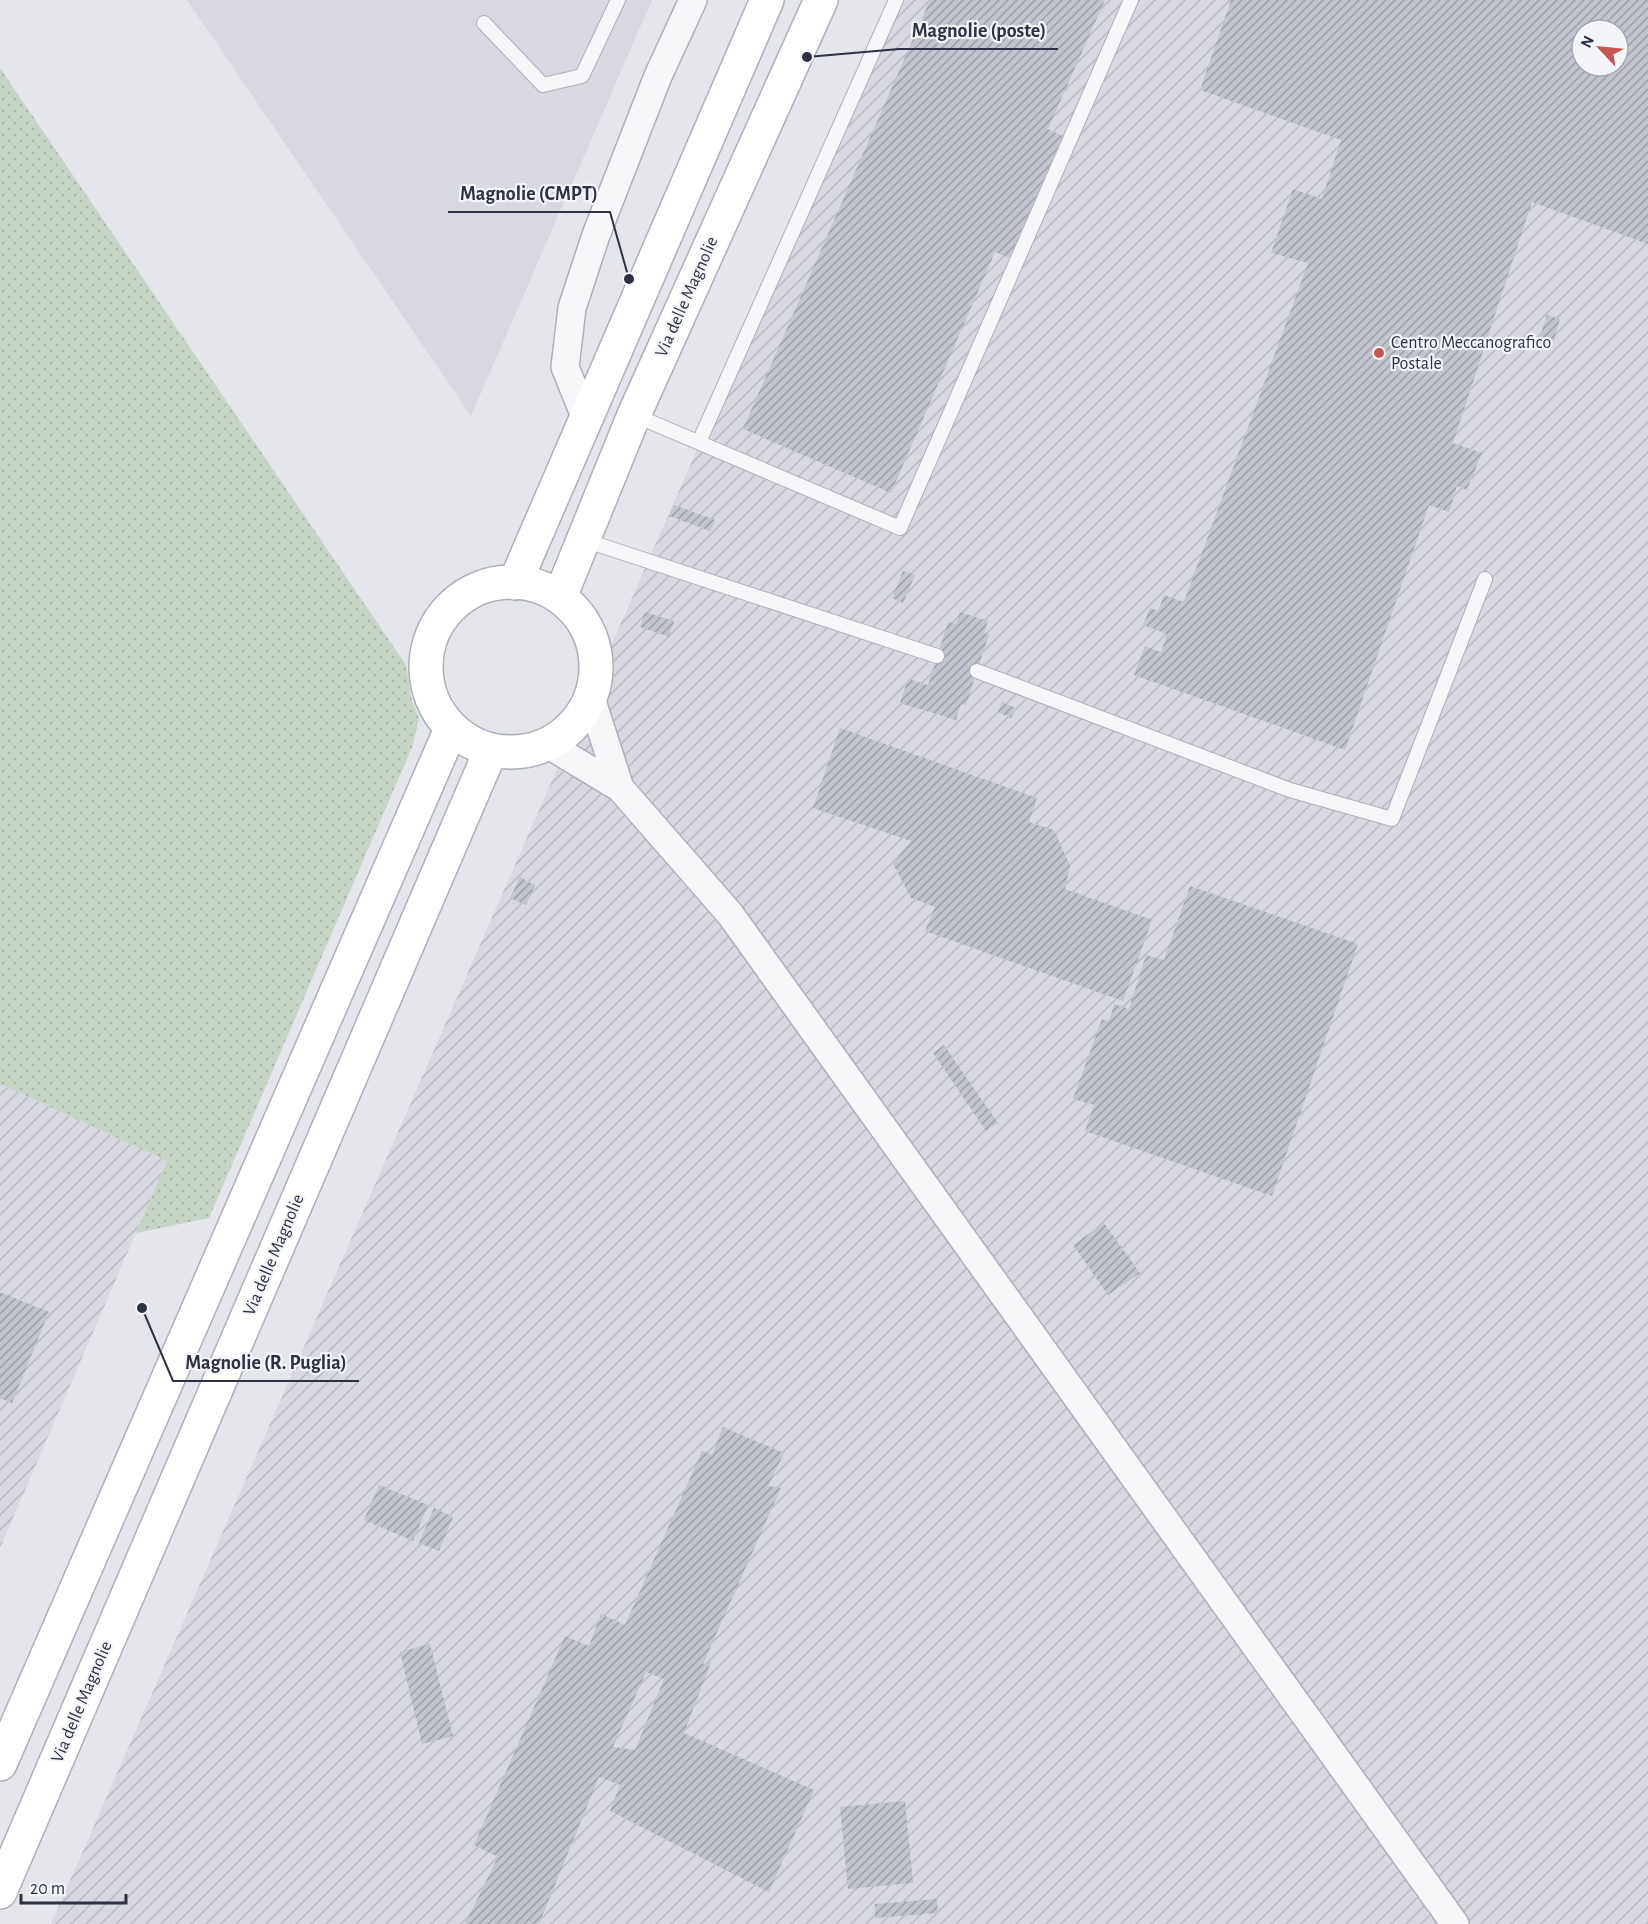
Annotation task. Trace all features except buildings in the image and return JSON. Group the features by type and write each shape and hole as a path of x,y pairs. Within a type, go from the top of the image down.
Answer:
{"street":[{"path":"586,419 565,367 572,308 596,235 650,97 693,0"},
{"path":"515,583 767,0"},
{"name":"Via delle Magnolie","path":"560,597 634,415 821,0"},
{"path":"507,582 534,585 560,597 580,616 592,642 597,670 591,698 577,722 556,741 529,751 501,753 474,745 451,729 436,710 427,687 425,662 430,637 442,615 460,598 482,587 507,582"},
{"path":"591,698 620,788"},
{"path":"0,1764 451,729"},
{"path":"547,744 620,788 730,914 1455,1924"},
{"name":"Via delle Magnolie","path":"0,1892 491,750"}],"lane":[{"path":"484,23 543,85 582,76 618,0"},
{"path":"699,442 896,0"},
{"path":"634,415 900,528 1131,0"},
{"path":"582,539 937,657"},
{"path":"977,671 1290,790 1392,819 1485,579"}],"shaded area":[{"path":"187,0 652,0 471,416"},
{"path":"894,0 1648,0 1648,1924 51,1924"},
{"path":"0,1084 167,1161 0,1548"}],"green space":[{"path":"0,68 406,665 412,701 419,717 413,745 209,1218 136,1233 167,1161 0,1084"}],"place":[{"name":"Magnolie (poste)","path":"807,57"},
{"name":"Magnolie (CMPT)","path":"629,279"},
{"name":"Centro Meccanografico Postale","path":"1379,353"},
{"name":"Magnolie (R. Puglia)","path":"142,1308"}]}
